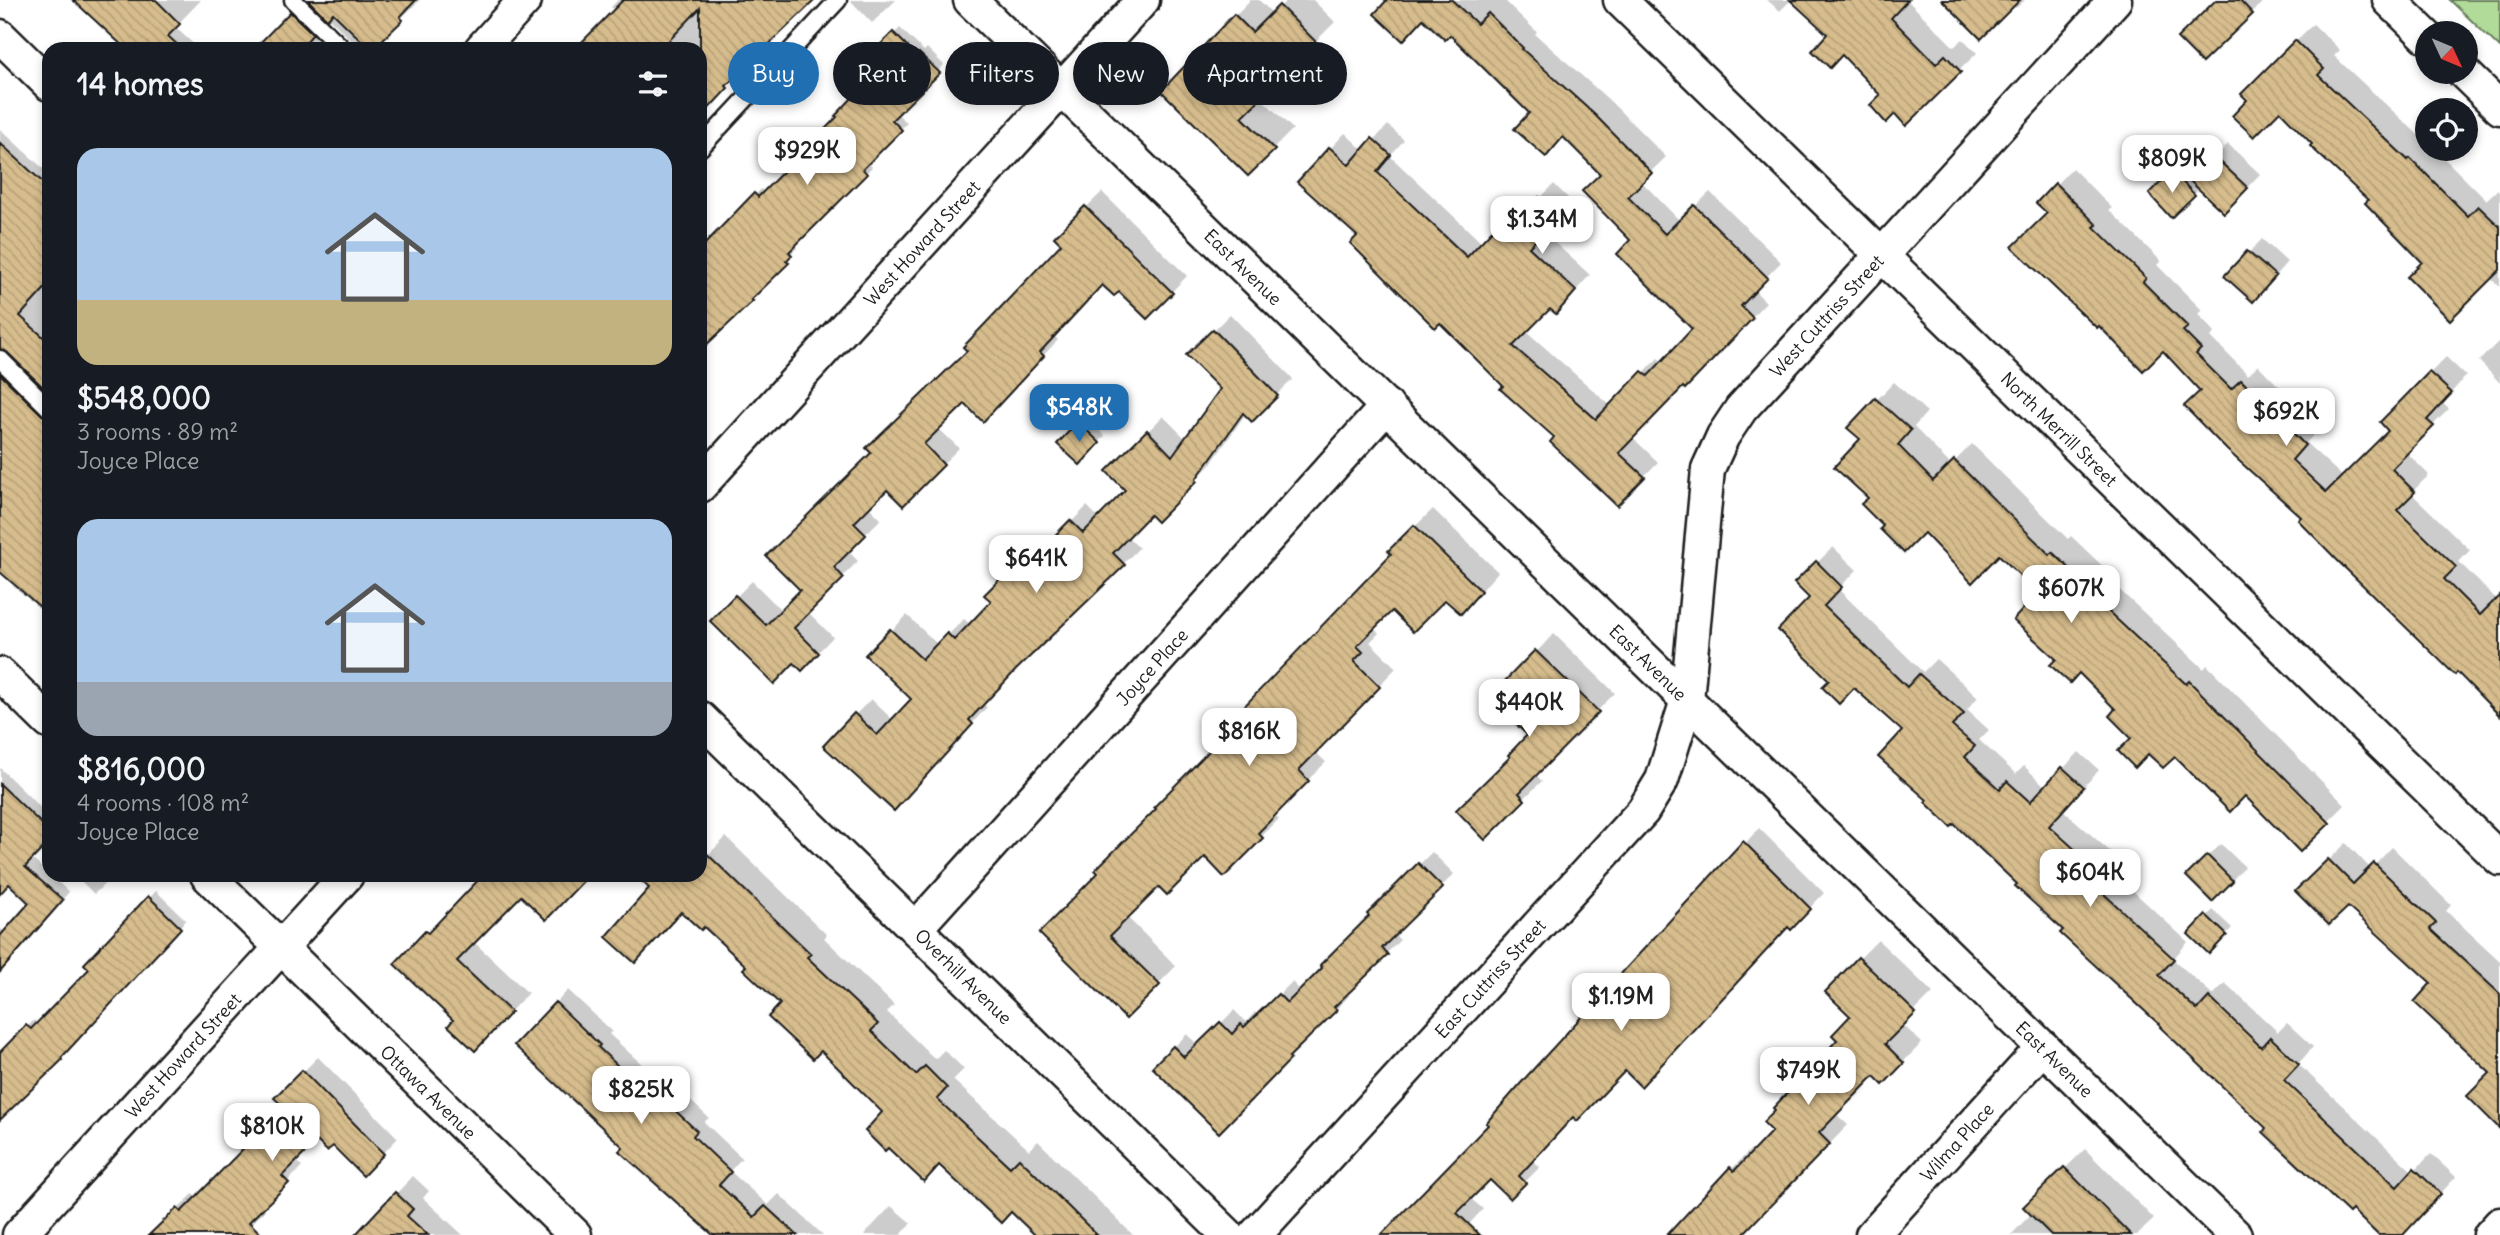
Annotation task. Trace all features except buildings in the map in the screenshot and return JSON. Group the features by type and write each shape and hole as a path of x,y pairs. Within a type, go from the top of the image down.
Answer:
{"street":[{"path":"487,42 525,0"},
{"name":"East Avenue","path":"970,0 2235,1235"},
{"name":"West Howard Street","path":"707,478 1143,0"},
{"name":"North Merrill Street","path":"1620,0 2500,859"},
{"name":"West Cuttriss Street","path":"1687,700 1708,469 1741,409 2115,0"},
{"path":"2389,0 2415,25"},
{"path":"0,36 42,77"},
{"path":"2475,84 2500,108"},
{"name":"Joyce Place","path":"916,928 1387,406"},
{"path":"0,674 42,715"},
{"name":"East Cuttriss Street","path":"1255,1235 1643,811 1662,780 1687,700"},
{"name":"Overhill Avenue","path":"707,725 1228,1235"},
{"name":"Ottawa Avenue","path":"214,882 575,1235"},
{"name":"West Howard Street","path":"19,1235 341,882"},
{"name":"Wilma Place","path":"1872,1235 2043,1047"},
{"path":"2490,1235 2500,1224"}],"lane":[{"path":"293,0 336,42"},
{"path":"707,140 838,0"},
{"path":"0,359 42,401"}],"green space":[{"path":"2450,0 2500,0 2500,48 2478,27 2478,21 2472,21"}]}
